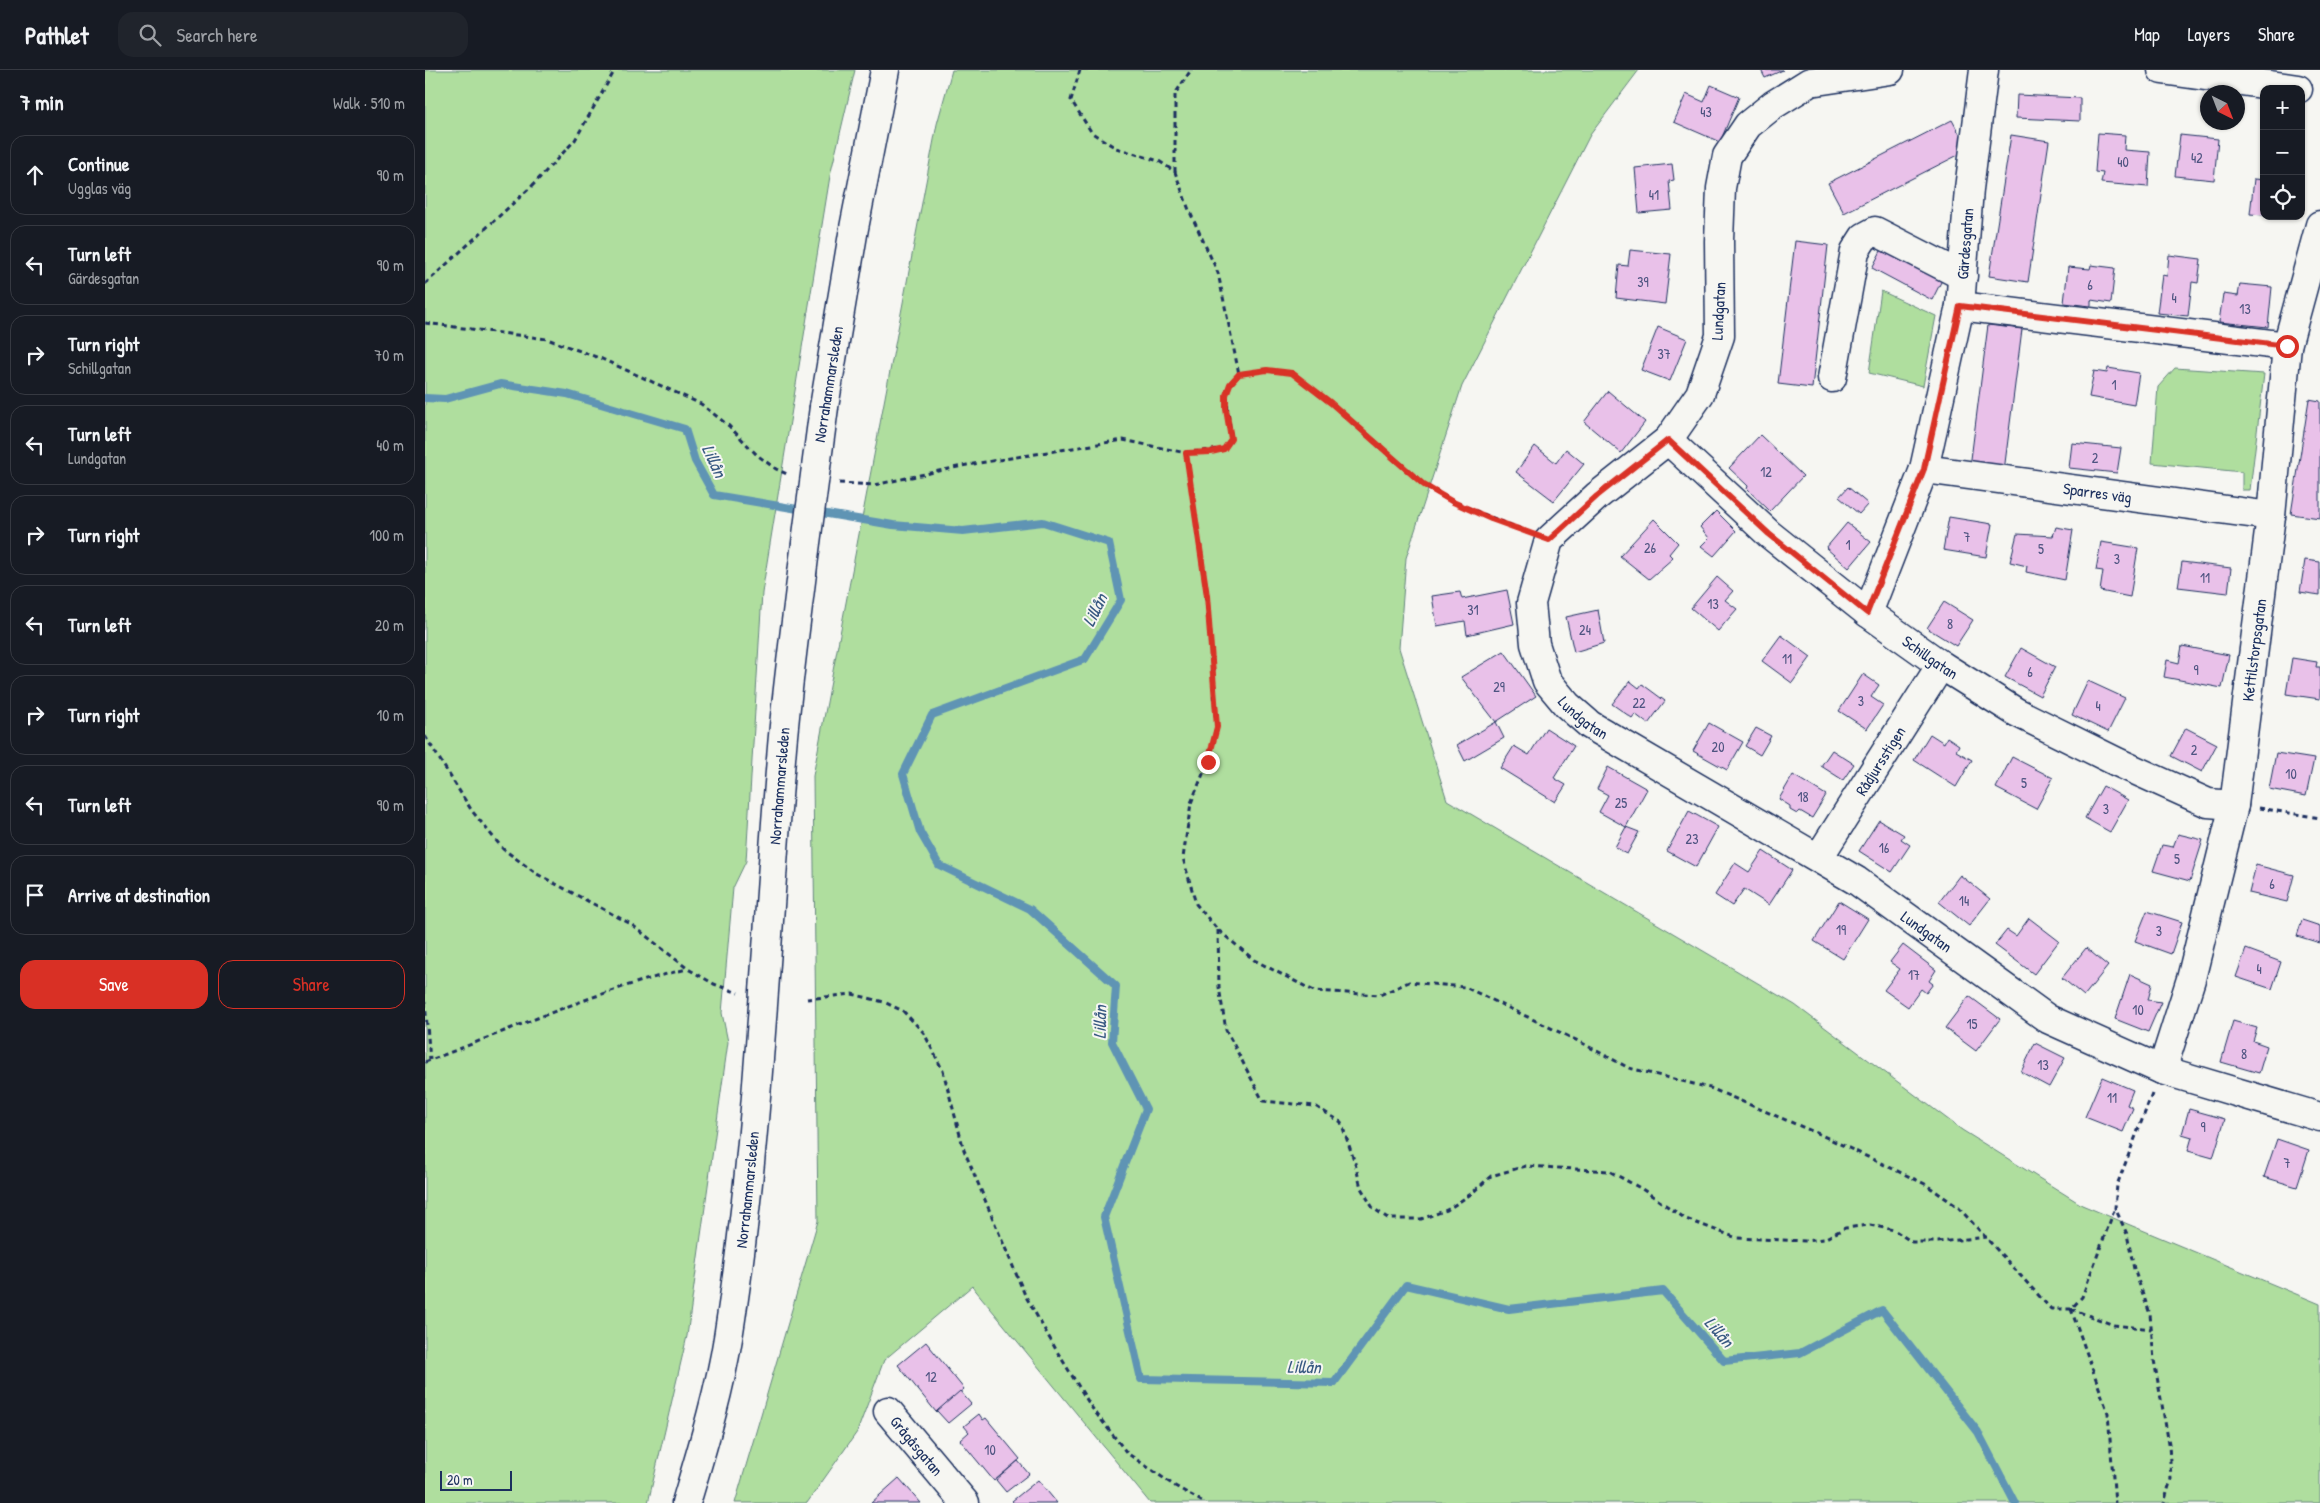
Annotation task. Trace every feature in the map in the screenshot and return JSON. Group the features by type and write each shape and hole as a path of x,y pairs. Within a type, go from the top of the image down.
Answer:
{"street":[{"name":"Norrahammarsleden","path":"686,1503 705,1437 727,1340 743,1224 763,1018 782,746 802,573 824,407 854,228 885,70"},
{"name":"Lundgatan","path":"1890,70 1810,82 1773,105 1748,125 1727,156 1720,197 1720,336 1700,394 1668,440 1597,496 1549,540 1531,603 1535,644 1547,681 1567,705 1589,724 1857,880 2048,1019 2161,1070 2320,1117"},
{"name":"Gärdesgatan","path":"1867,613 1924,469 1960,306 1969,190 1984,70"},
{"path":"2161,70 2271,85"},
{"path":"2305,90 2320,92"},
{"name":"Kettilstorpsgatan","path":"2161,1070 2191,979 2234,806 2271,516 2287,346 2320,224"},
{"path":"1832,378 1855,251 1864,237 1875,231 1963,276"},
{"path":"1960,306 2287,346"},
{"name":"Schillgatan","path":"1668,440 1769,534 1867,613 1941,665 2017,712 2117,762 2208,803 2234,806"},
{"name":"Sparres väg","path":"1924,469 2271,516"},
{"name":"Rådjursstigen","path":"1819,857 1941,665"},
{"name":"Grågåsgatan","path":"888,1411 965,1503"}],"path":[{"path":"425,284 532,186 575,140 615,70"},
{"path":"1080,70 1071,100 1092,133 1116,148 1159,160 1175,172"},
{"path":"1191,70 1175,94 1175,172 1189,210 1218,273 1239,374"},
{"path":"425,323 547,339 602,360 701,404 729,426 757,456 775,469 792,476"},
{"path":"850,484 874,485 967,465 1123,440 1186,453 1211,452 1224,449 1231,439 1226,395 1230,384 1239,374 1267,370 1292,373 1351,420 1402,468 1424,485 1453,502 1491,519 1549,540"},
{"path":"1186,453 1207,596 1217,727 1208,762 1191,803 1183,858 1196,904 1217,929 1254,960 1314,991 1380,994 1409,982 1465,988 1578,1041 1629,1068 1710,1088 1819,1134 1925,1184 1958,1207 2051,1309 2071,1309 2114,1325 2151,1329"},
{"path":"425,736 472,811 503,849 537,874 631,924 687,969 714,984 745,996"},
{"path":"2234,806 2320,818"},
{"path":"1217,929 1219,987 1226,1030 1263,1100 1315,1106 1341,1122 1355,1163 1361,1188 1373,1208 1389,1219 1421,1219 1447,1210 1471,1194 1491,1176 1526,1166 1609,1170 1686,1220 1737,1238 1806,1241 1824,1239 1845,1228 1870,1225 1894,1230 1912,1242 1938,1242 1987,1237"},
{"path":"425,1062 578,1004 687,969"},
{"path":"807,999 852,994 884,1002 903,1011 925,1032 943,1071 964,1150 1025,1295 1057,1353 1092,1408 1127,1453 1175,1486 1205,1503"},
{"path":"425,1002 430,1060"},
{"path":"425,1057 430,1060"},
{"path":"2071,1309 2082,1297 2115,1208 2117,1184 2161,1070"},
{"path":"2115,1208 2127,1234 2134,1269 2150,1314 2154,1360 2169,1444 2171,1479 2164,1503"},
{"path":"2071,1309 2108,1413 2115,1503"}],"green space":[{"path":"425,70 855,70 830,176 762,593 746,861 733,888 722,1013 728,1042 687,1336 648,1503 425,1503"},
{"path":"952,70 1639,70 1590,135 1462,386 1406,558 1399,648 1447,800 1795,1005 1962,1130 2082,1205 2320,1304 2320,1503 1150,1503 972,1286 884,1360 857,1432 807,1503 735,1503 818,1221 813,776 937,124"},
{"path":"1881,291 1936,316 1923,386 1869,373"},
{"path":"2175,368 2264,374 2250,490 2242,490 2242,472 2152,463 2158,387"}],"building":[{"path":"1761,70 1783,70 1765,78"},
{"path":"1711,85 1739,97 1720,142 1674,122 1686,94 1704,102"},
{"path":"2017,95 2080,98 2080,121 2016,118"},
{"path":"1952,120 1968,150 1844,213 1828,183"},
{"path":"2098,133 2125,135 2124,150 2150,152 2148,187 2101,183 2103,173 2095,172"},
{"path":"2011,135 2049,141 2028,282 1989,276"},
{"path":"2180,135 2218,139 2214,180 2175,176"},
{"path":"1672,164 1674,180 1669,181 1672,210 1639,213 1635,168"},
{"path":"2254,179 2260,180 2260,215 2250,214"},
{"path":"1795,241 1828,245 1812,388 1778,384"},
{"path":"1882,249 1942,280 1932,300 1872,268"},
{"path":"1630,250 1671,254 1665,304 1616,298 1619,265 1628,266"},
{"path":"2169,255 2201,259 2198,283 2192,282 2188,316 2157,313 2162,275 2167,276"},
{"path":"2091,265 2115,268 2111,303 2091,300 2091,306 2064,303 2068,267 2090,269"},
{"path":"2240,284 2272,287 2268,327 2219,322 2223,294 2238,296"},
{"path":"1988,325 2022,329 2004,471 1970,467"},
{"path":"1658,327 1687,339 1670,381 1641,370"},
{"path":"2108,368 2139,373 2134,405 2089,397 2094,371 2107,373"},
{"path":"1608,391 1645,422 1621,453 1584,422"},
{"path":"2309,399 2320,401 2320,518 2291,514"},
{"path":"1760,435 1803,476 1770,511 1729,468"},
{"path":"2072,443 2121,448 2117,473 2069,468"},
{"path":"1535,446 1556,463 1566,449 1584,464 1554,501 1516,472"},
{"path":"1848,487 1868,504 1859,514 1839,497"},
{"path":"1716,511 1736,531 1714,556 1701,546 1709,538 1700,527"},
{"path":"1949,517 1992,524 1986,557 1943,550"},
{"path":"1654,519 1678,543 1669,554 1673,558 1649,579 1620,556"},
{"path":"1847,523 1871,542 1849,568 1826,548"},
{"path":"2056,527 2073,530 2065,580 2026,572 2027,566 2010,562 2017,534 2053,536"},
{"path":"2101,542 2138,548 2130,597 2100,591 2103,571 2096,570"},
{"path":"2305,560 2320,562 2320,595 2300,592"},
{"path":"2182,562 2231,568 2228,593 2178,587"},
{"path":"1717,577 1733,591 1725,600 1737,609 1718,631 1691,608"},
{"path":"1507,590 1514,624 1467,635 1465,621 1437,626 1432,596 1460,592 1462,599"},
{"path":"1944,602 1973,620 1956,646 1927,628"},
{"path":"1598,610 1604,643 1574,652 1566,617"},
{"path":"1781,635 1811,657 1792,683 1762,661"},
{"path":"2182,646 2229,655 2222,688 2164,677 2167,660 2179,663"},
{"path":"2021,648 2055,667 2040,696 2005,677"},
{"path":"1504,651 1536,696 1496,722 1461,677"},
{"path":"2292,658 2317,662 2316,667 2320,667 2320,699 2286,694"},
{"path":"1863,674 1879,685 1871,697 1883,705 1867,729 1839,711"},
{"path":"1630,681 1639,688 1642,684 1665,701 1648,724 1635,714 1632,718 1612,704"},
{"path":"2088,681 2125,698 2108,732 2072,715"},
{"path":"1496,722 1504,738 1465,761 1457,745"},
{"path":"1709,723 1743,742 1727,770 1693,751"},
{"path":"1546,728 1574,746 1554,778 1566,785 1555,802 1500,768 1514,746 1529,755"},
{"path":"1756,728 1771,736 1760,755 1745,746"},
{"path":"2186,728 2217,744 2202,772 2171,756"},
{"path":"1930,734 1944,743 1947,737 1959,745 1956,751 1972,760 1956,787 1914,760"},
{"path":"1832,750 1854,764 1843,780 1821,766"},
{"path":"2276,753 2314,759 2306,796 2269,789"},
{"path":"2012,757 2053,778 2036,809 1996,788"},
{"path":"1608,767 1647,789 1626,827 1599,812 1608,795 1597,789"},
{"path":"1793,775 1826,795 1812,818 1800,811 1797,814 1790,810 1790,806 1779,799"},
{"path":"2103,786 2128,800 2110,832 2085,818"},
{"path":"1689,811 1718,827 1696,867 1667,851"},
{"path":"1879,820 1904,835 1901,839 1910,845 1892,872 1859,851"},
{"path":"1626,827 1639,832 1627,854 1615,847"},
{"path":"2178,834 2203,840 2190,881 2153,871 2162,845 2173,847"},
{"path":"1763,851 1792,870 1769,905 1744,889 1732,906 1715,895 1735,863 1749,872"},
{"path":"2256,865 2294,875 2287,902 2249,893"},
{"path":"1960,875 1990,899 1969,926 1939,902"},
{"path":"1839,901 1868,919 1843,959 1814,941"},
{"path":"2147,911 2182,922 2171,954 2135,941"},
{"path":"2029,918 2059,941 2034,974 1995,945 2007,930 2016,936"},
{"path":"2302,920 2320,926 2320,943 2297,936"},
{"path":"1903,945 1936,970 1929,981 1933,984 1926,993 1921,989 1908,1007 1884,990 1900,969 1890,962"},
{"path":"2086,948 2108,966 2084,996 2062,978"},
{"path":"2246,949 2281,962 2272,989 2236,977"},
{"path":"2130,974 2152,984 2148,1000 2161,1002 2148,1032 2115,1019"},
{"path":"1969,996 2000,1019 1976,1051 1945,1028"},
{"path":"2233,1021 2257,1028 2253,1041 2267,1046 2259,1073 2221,1062"},
{"path":"2035,1043 2065,1058 2049,1087 2021,1072"},
{"path":"2102,1077 2133,1090 2127,1105 2133,1108 2123,1132 2085,1117"},
{"path":"2189,1109 2225,1119 2213,1158 2188,1151 2192,1137 2182,1134"},
{"path":"2277,1139 2309,1150 2297,1187 2264,1177"},
{"path":"926,1342 964,1389 936,1412 898,1365"},
{"path":"960,1391 971,1404 948,1423 937,1411"},
{"path":"979,1414 983,1420 986,1418 1020,1459 994,1481 960,1440 969,1432 964,1426"},
{"path":"1018,1461 1029,1474 1006,1492 996,1480"},
{"path":"899,1478 921,1503 871,1503"},
{"path":"1038,1480 1057,1503 1014,1503 1012,1501"}],"waterway":[{"name":"Lillån","path":"425,398 445,399 500,384 567,394 685,429 695,461 714,495 893,525 963,531 1043,522 1109,543 1121,600 1085,659 932,715 903,774 920,832 939,865 1030,909 1116,986 1112,1042 1146,1109 1104,1217 1141,1379 1334,1383 1406,1285 1509,1309 1663,1291 1724,1361 1800,1353 1882,1310 1978,1432 2015,1503"}],"route":[{"path":"1208,762 1217,727 1207,596 1186,453 1211,452 1224,449 1231,439 1226,409 1226,395 1230,384 1239,374 1267,370 1292,373 1364,431 1402,468 1424,485 1453,502 1491,519 1549,540 1597,496 1668,440 1769,534 1867,613 1924,469 1960,306 2287,346"}]}
